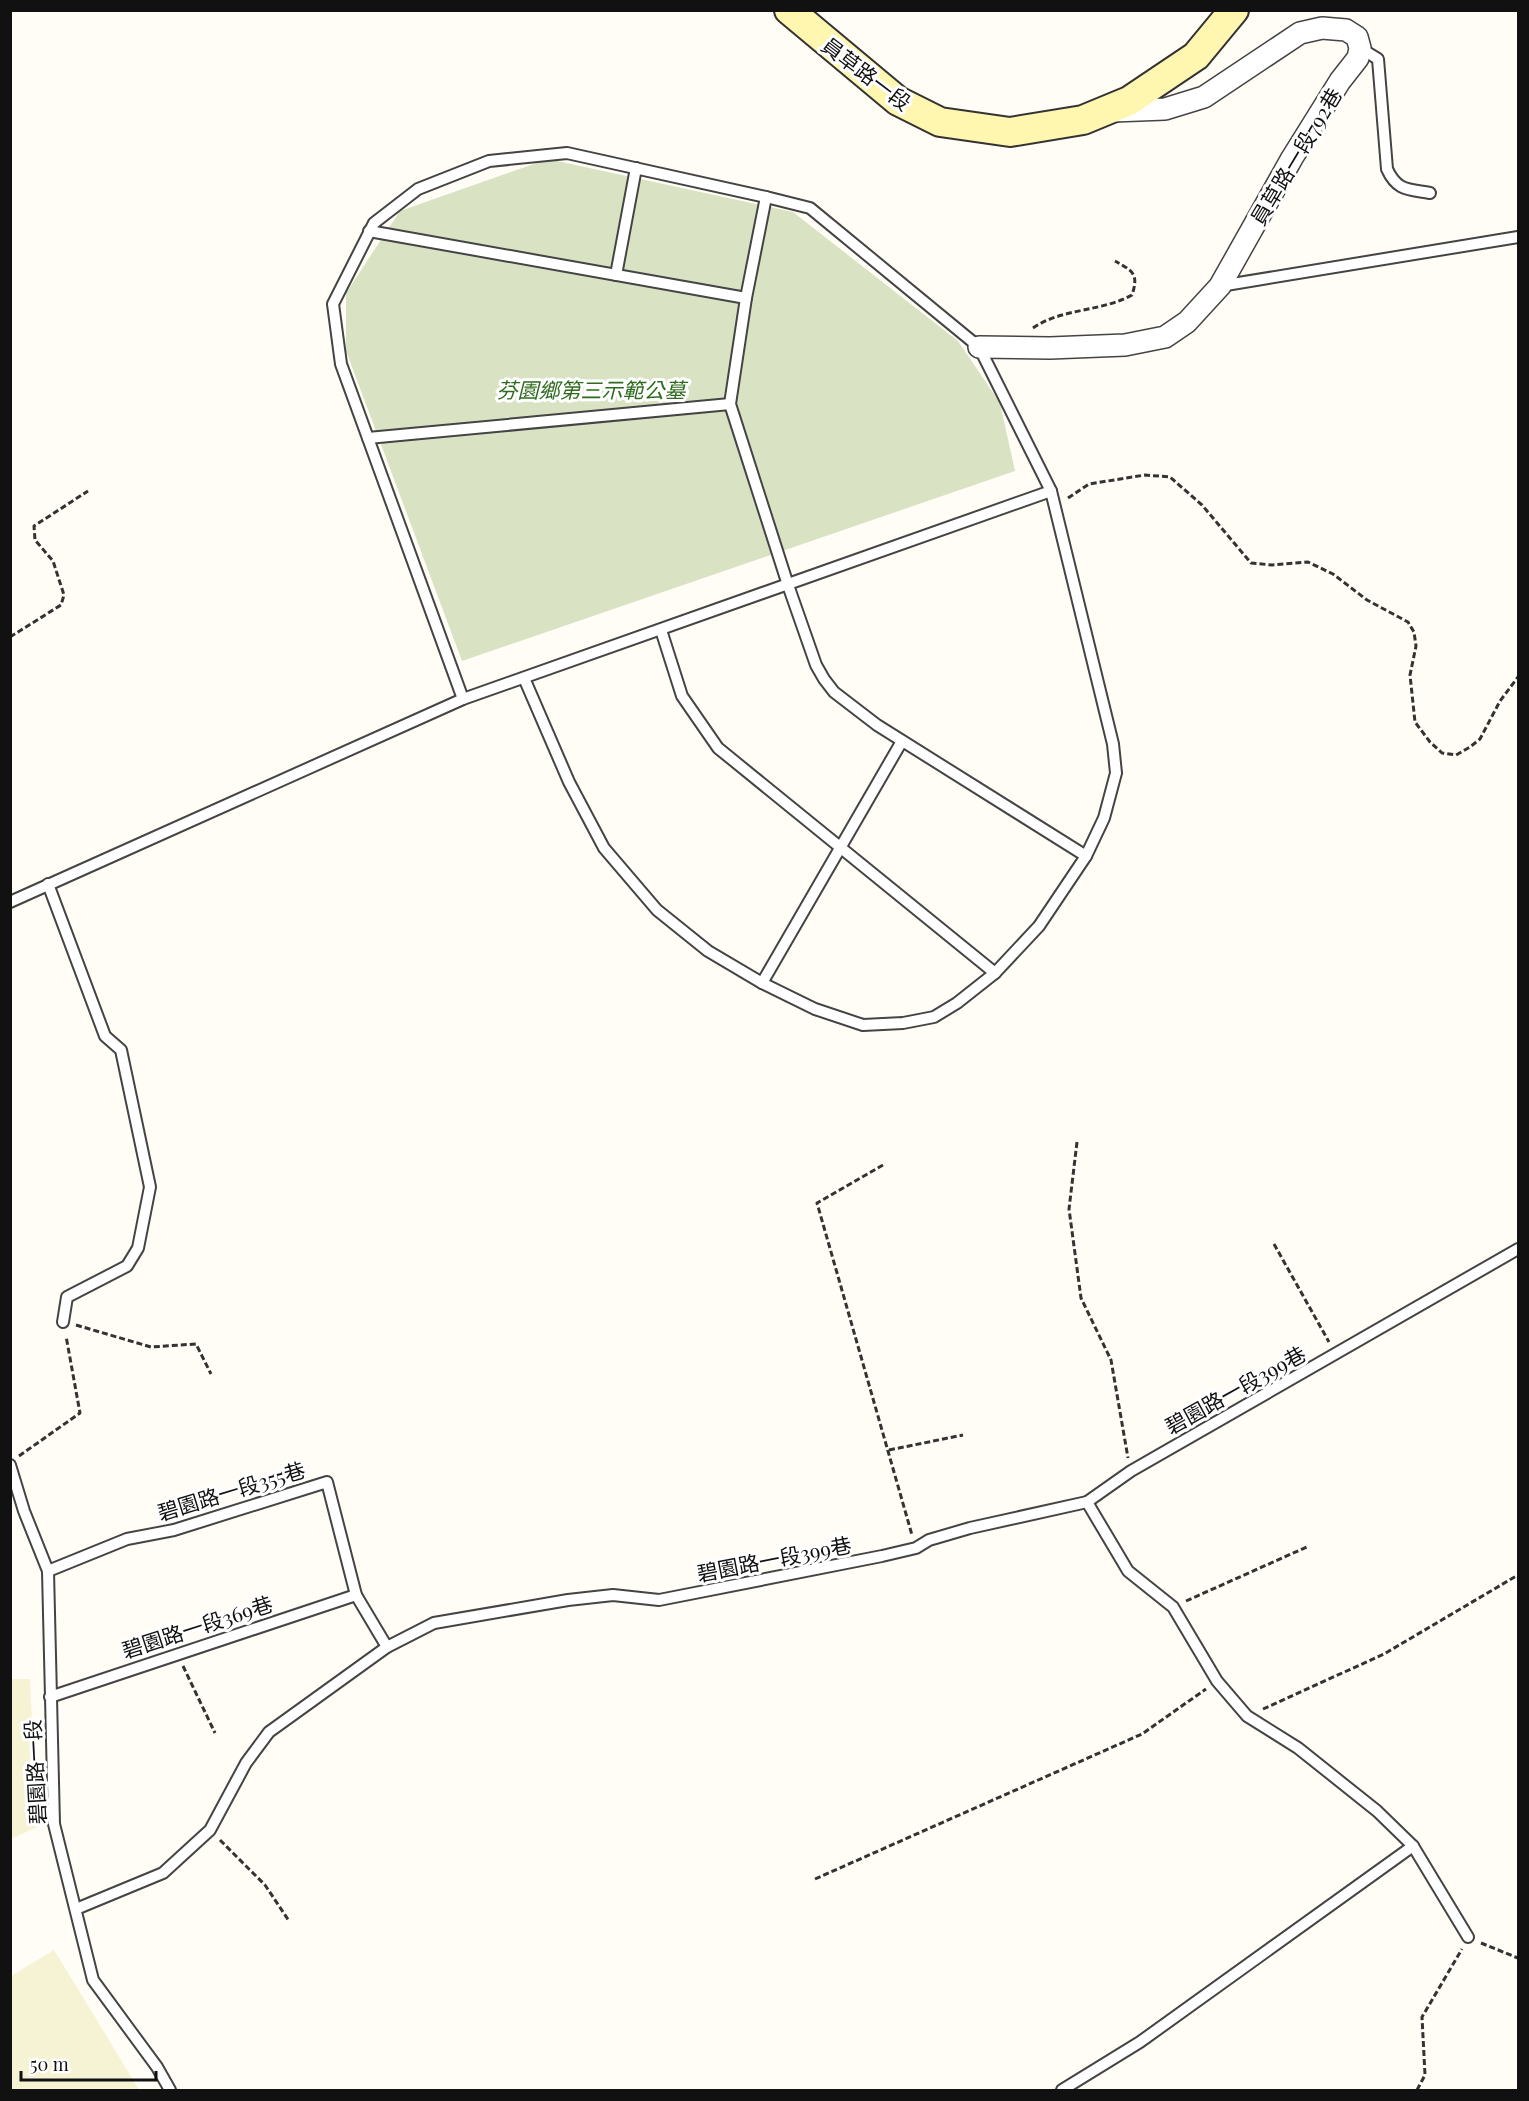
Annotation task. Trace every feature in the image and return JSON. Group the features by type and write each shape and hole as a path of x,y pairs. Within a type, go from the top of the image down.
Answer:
{"main road":[{"name":"員草路一段","path":"789,10 898,101 940,122 1010,132 1083,120 1129,101 1196,56 1234,10"}],"street":[{"path":"1106,111 1165,109 1204,98 1300,33 1322,28 1346,30 1357,37 1360,48"},
{"name":"員草路一段792巷","path":"979,347 1125,345 1165,337 1186,322 1220,286 1292,158 1340,81 1358,58 1360,48"}],"lane":[{"path":"1360,48 1378,59 1387,169 1393,182 1402,188 1430,193"},
{"path":"463,699 341,364 333,304 374,223 418,189 489,161 567,153 766,196 810,208 979,347 1051,491 1113,744 1116,773 1104,818 1086,856 1039,926 995,973 957,1003 934,1017 903,1023 863,1025 815,1009 762,983 708,951 657,910 604,848 569,782 524,678"},
{"path":"616,275 636,168"},
{"path":"766,196 746,298 730,404 816,664 834,692 877,725 1086,856"},
{"path":"369,231 746,298"},
{"path":"1220,286 1518,237"},
{"path":"368,438 730,404"},
{"path":"10,902 463,699 1051,491"},
{"path":"661,630 682,696 718,748 995,973"},
{"path":"762,983 902,741"},
{"path":"48,884 105,1036 121,1050 150,1187 138,1248 127,1266 67,1297 63,1322"},
{"name":"碧園路一段399巷","path":"76,1909 163,1874 210,1830 246,1763 269,1732 387,1647 434,1623 568,1600 613,1595 659,1600 916,1548 928,1540 970,1528 1087,1502 1131,1471 1518,1250"},
{"name":"碧園路一段","path":"10,1463 24,1511 48,1571 54,1824 93,1980 157,2067 170,2091"},
{"name":"碧園路一段355巷","path":"48,1571 127,1539 174,1530 327,1482 356,1595 387,1647"},
{"path":"1087,1502 1128,1571 1173,1607 1217,1681 1247,1716 1298,1748 1377,1811 1413,1846 1468,1937"},
{"name":"碧園路一段369巷","path":"50,1696 356,1595"},
{"path":"1062,2091 1140,2042 1413,1846"}],"path":[{"path":"1007,347 1045,320 1117,303 1132,295 1136,282 1132,270 1115,261"},
{"path":"1054,504 1071,497 1089,484 1145,475 1170,477 1202,505 1251,563 1272,565 1308,562 1333,574 1367,600 1408,622 1414,632 1416,646 1410,675 1415,722 1442,753 1456,755 1479,739 1500,701 1518,677"},
{"path":"10,637 62,605 64,596 53,561 35,540 34,526 88,491"},
{"path":"1077,1142 1069,1209 1081,1298 1111,1360 1131,1471"},
{"path":"883,1165 817,1203 916,1548"},
{"path":"1274,1244 1336,1355"},
{"path":"10,1463 80,1413 63,1322 150,1347 196,1344 211,1374"},
{"path":"888,1450 963,1435"},
{"path":"1173,1607 1309,1546"},
{"path":"1247,1716 1384,1654 1518,1575"},
{"path":"178,1653 215,1733"},
{"path":"814,1878 1142,1734 1217,1681"},
{"path":"210,1830 265,1885 289,1921"},
{"path":"1418,2091 1425,2075 1422,2017 1468,1937 1518,1958"}],"shaded area":[{"path":"11,1679 30,1679 37,1827 11,1839"},
{"path":"54,1950 139,2090 11,2090 11,1976"}],"green space":[{"name":"芬園鄉第三示範公墓","path":"548,159 793,212 958,341 1000,403 1015,471 462,661 346,351 346,293 400,211"}]}
